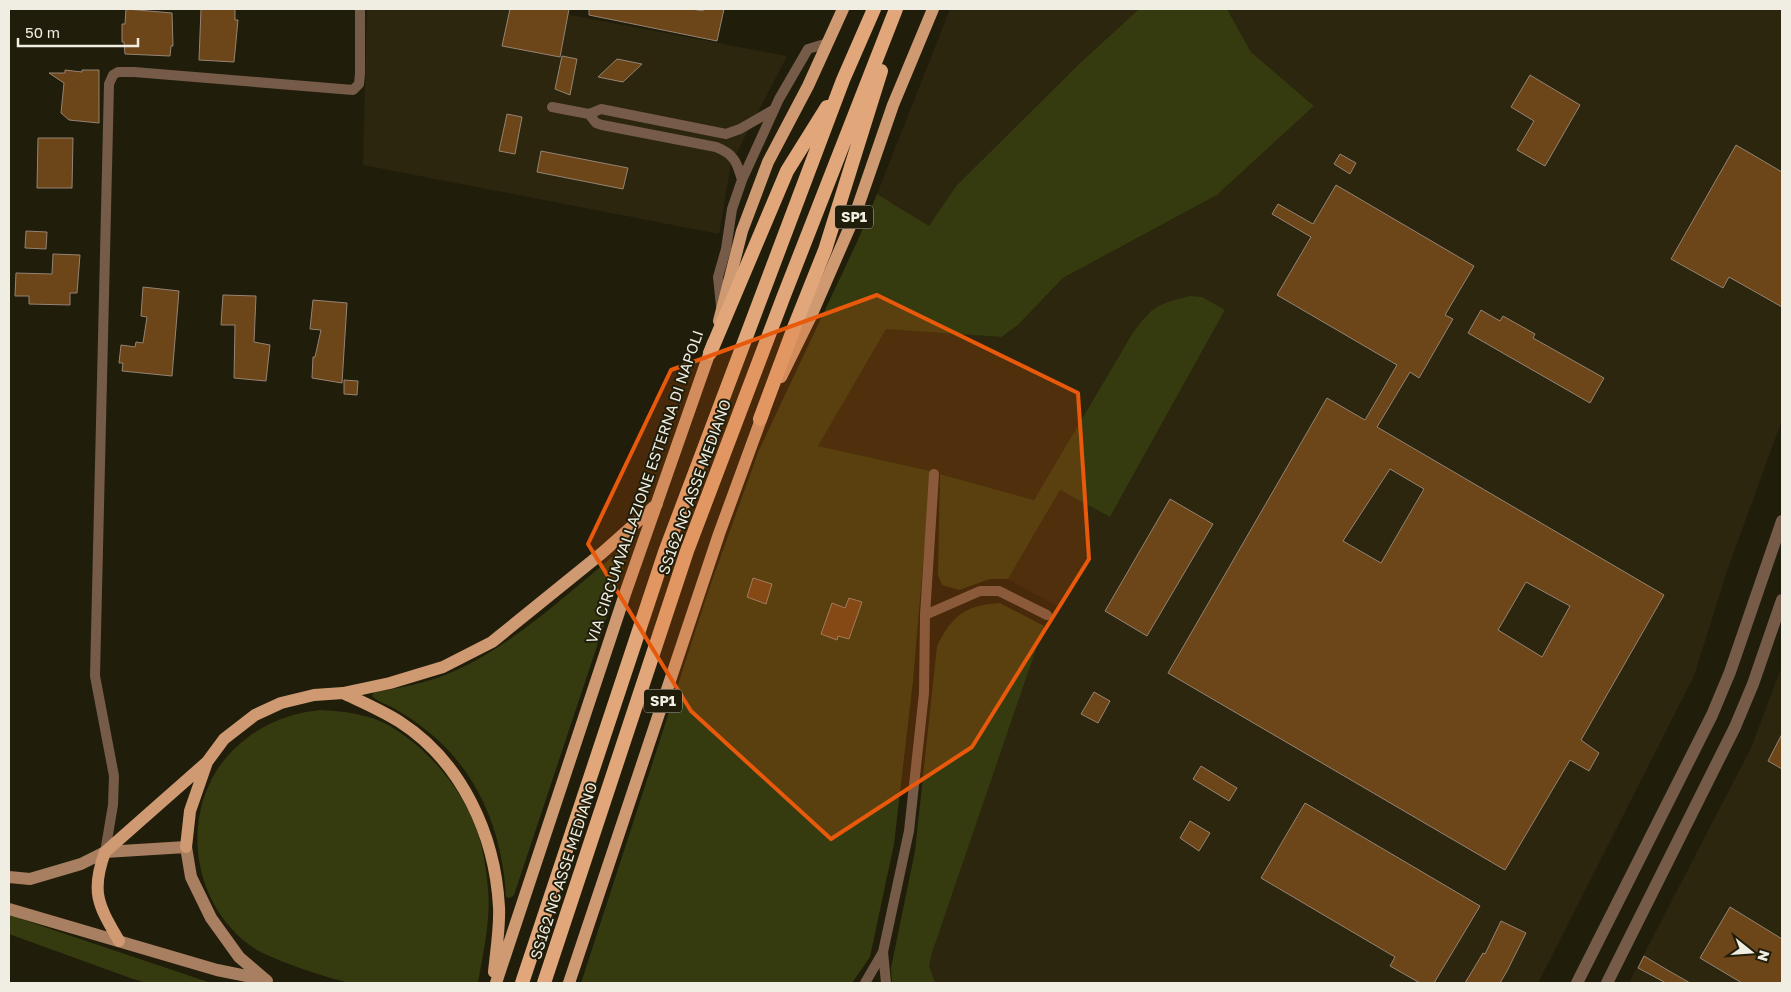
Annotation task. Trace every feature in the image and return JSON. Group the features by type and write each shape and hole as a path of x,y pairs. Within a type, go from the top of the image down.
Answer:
{"highway":[{"name":"SS162 NC ASSE MEDIANO","path":"522,983 665,552 843,80 874,9"},
{"name":"SS162 NC ASSE MEDIANO","path":"544,983 688,552 782,298 898,9"},
{"path":"760,419 825,250 898,9"},
{"path":"710,352 787,171 843,80"}],"main road":[{"name":"VIA CIRCUMVALLAZIONE ESTERNA DI NAPOLI","path":"495,983 625,594 659,502 710,352 742,231 765,171 843,9"},
{"name":"SP1","path":"569,983 760,419 811,316 855,215 893,105 933,9"},
{"path":"9,877 30,879 81,864 105,852 207,762 224,739 255,715 281,702 314,695 343,693 390,683 443,667 492,642 602,553 659,502"},
{"path":"343,693 400,722 432,748 463,785 482,823 494,872 499,908 495,983"},
{"path":"207,762 190,811 186,847 191,877 211,918 239,957 272,982"},
{"path":"105,852 186,847"},
{"path":"105,852 97,873 100,907 119,941"},
{"path":"9,909 217,970 272,982"}],"street":[{"path":"1577,983 1712,715 1730,672 1782,521"},
{"path":"1606,983 1735,727 1753,684 1782,600"}],"lane":[{"path":"105,852 114,805 114,776 94,676 109,84 112,75 118,72 134,72 353,90 359,84 360,74 360,9"},
{"path":"721,312 718,277 726,249 732,209 742,180 773,110 808,48 828,43"},
{"path":"552,107 589,114 601,109 726,134 740,129 773,110"},
{"path":"589,114 596,123 602,125 716,147 729,152 737,162 742,180"},
{"path":"886,983 883,952 909,831 924,693 925,615 934,474"},
{"path":"925,615 980,591 999,591 1047,615"},
{"path":"864,983 883,952"}],"highlighted area":[{"path":"877,295 1078,393 1089,559 972,747 831,839 691,711 588,544 671,370"}],"shaded area":[{"path":"367,9 539,9 787,56 731,164 719,234 363,165"},
{"path":"950,9 1139,9 1079,64 956,186 929,227 891,202 871,222 877,194"},
{"path":"1227,9 1782,9 1782,420 1727,571 1694,676 1538,983 935,983 933,980 929,966 932,953 1027,676 1037,640 1057,606 1008,579 1060,490 1110,517 1225,310 1148,313 1132,334 1034,500 931,471 817,446 886,328 1003,337 1018,325 1063,278 1217,195 1314,106 1251,52"},
{"path":"1782,666 1782,983 1629,983 1751,748"}],"green space":[{"path":"1139,9 1227,9 1251,52 1314,106 1217,195 1063,278 1018,325 1002,337 886,329 818,446 931,471 913,681 894,844 870,957 852,983 581,983 709,589 759,450 857,242 877,194 929,226 956,186 1079,64"},
{"path":"1190,296 1202,297 1225,310 1110,517 1060,490 1008,579 990,579 959,590 942,585 938,575 940,474 1034,500 1132,334 1145,317 1162,304"},
{"path":"629,543 630,547 514,895 510,898 506,897 500,850 493,827 484,804 460,764 444,746 415,721 372,696 374,692 437,678 463,667 488,653 538,619"},
{"path":"1000,603 1044,626 932,953 929,966 935,983 892,983 891,968 915,851 937,646 948,627 961,614 978,606"},
{"path":"320,710 347,712 365,716 390,726 429,756 460,796 480,839 489,901 478,983 362,984 332,978 290,964 257,950 233,930 215,905 203,877 198,847 199,816 208,787 224,760 255,732 282,719 300,713"},
{"path":"9,915 211,983 147,983 133,979 9,934"}],"building":[{"path":"126,9 172,13 173,46 171,46 170,56 125,54 124,42 122,42 122,24 125,24"},
{"path":"201,9 235,9 235,20 238,20 234,62 199,60"},
{"path":"510,9 569,9 560,57 502,46"},
{"path":"589,9 692,9 703,11 704,9 724,9 717,41 589,15"},
{"path":"562,56 577,59 570,95 555,89"},
{"path":"617,59 642,64 623,82 598,77"},
{"path":"65,70 82,72 82,70 99,70 99,123 69,120 61,113 64,83 49,73 65,73"},
{"path":"1530,75 1580,105 1545,166 1517,150 1534,121 1511,107"},
{"path":"507,114 522,117 515,154 499,151"},
{"path":"38,138 73,138 72,188 37,188"},
{"path":"1736,145 1782,172 1782,307 1729,277 1723,288 1671,259"},
{"path":"541,151 628,168 623,189 537,172"},
{"path":"1340,154 1356,163 1350,174 1334,164"},
{"path":"1336,185 1474,266 1445,315 1453,319 1419,378 1410,372 1377,427 1664,595 1581,740 1599,753 1589,771 1570,760 1505,870 1168,673 1327,398 1365,420 1397,365 1277,295 1311,237 1272,214 1278,204 1313,224","holes":["1390,469 1424,489 1381,563 1343,541","1526,582 1570,606 1542,657 1498,630"]},
{"path":"26,231 47,232 46,249 25,248"},
{"path":"53,254 80,255 77,293 70,293 70,305 29,304 29,296 15,296 16,273 52,274"},
{"path":"143,287 179,291 172,376 122,371 123,363 119,363 121,345 135,347 136,342 143,343 147,317 141,316"},
{"path":"223,295 256,296 254,342 270,345 266,381 234,378 235,325 221,325"},
{"path":"313,300 347,303 342,383 312,378 313,357 315,357 321,330 310,329"},
{"path":"1481,310 1500,321 1503,316 1535,334 1533,338 1604,378 1590,403 1468,333"},
{"path":"344,380 358,381 357,395 344,394"},
{"path":"1170,499 1213,524 1147,636 1105,611"},
{"path":"753,578 772,584 766,604 747,597"},
{"path":"849,598 862,602 849,639 838,636 837,640 821,634 832,603 845,608"},
{"path":"1094,692 1110,701 1098,723 1081,714"},
{"path":"1782,734 1782,769 1768,761"},
{"path":"1201,766 1237,788 1229,801 1193,779"},
{"path":"1305,803 1480,906 1434,983 1420,983 1390,966 1395,957 1261,878"},
{"path":"1190,821 1210,833 1199,851 1180,838"},
{"path":"1730,907 1782,939 1782,983 1742,983 1700,958"},
{"path":"1501,921 1526,933 1507,971 1500,983 1465,983 1483,953 1485,954"},
{"path":"1644,956 1690,983 1666,983 1638,968"}]}
